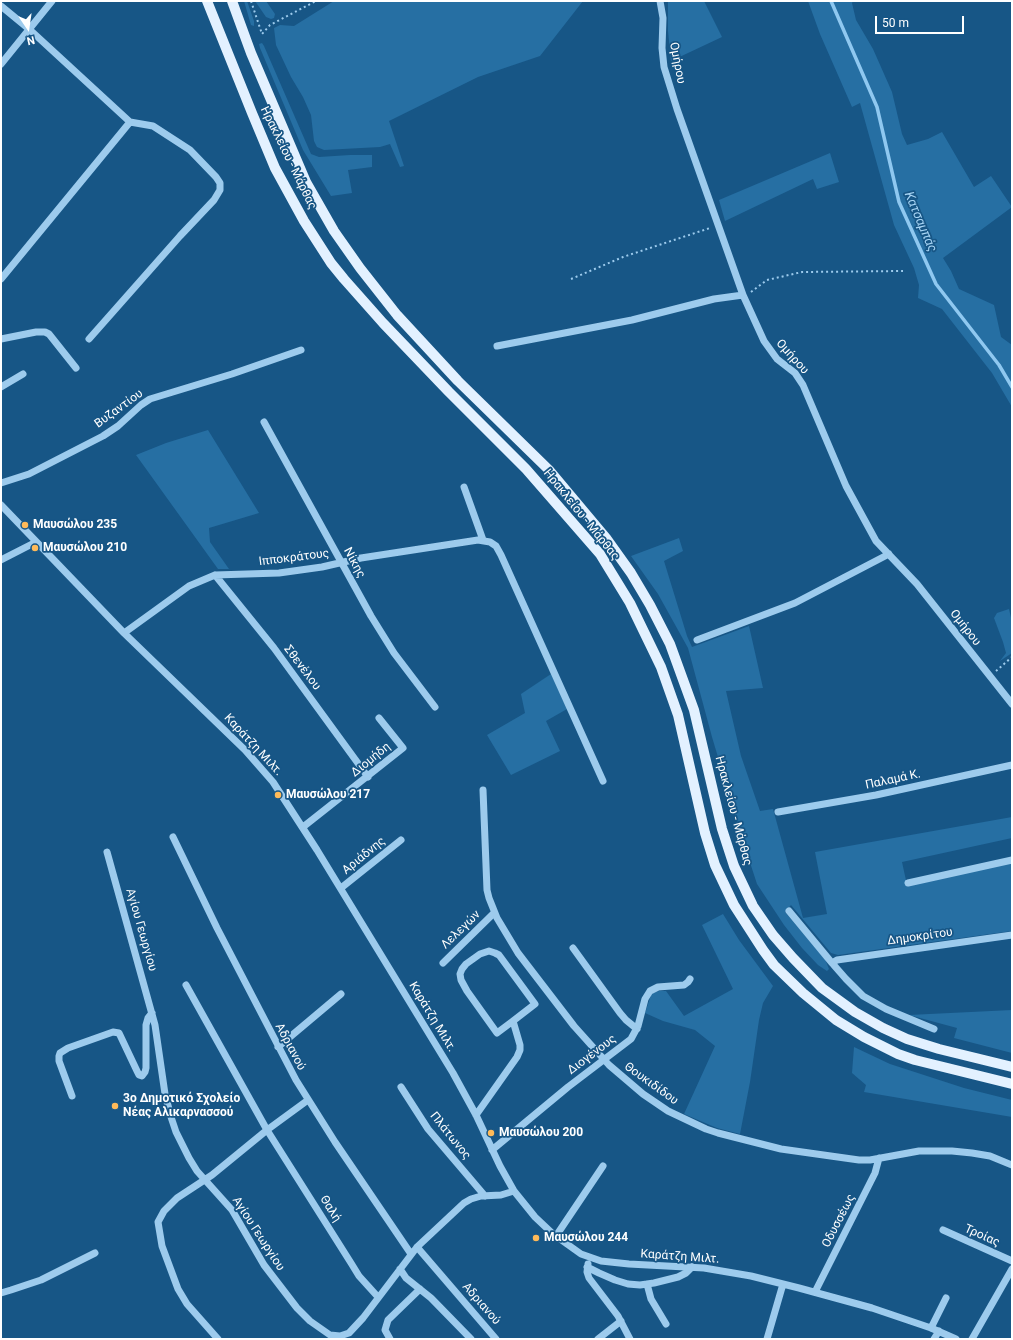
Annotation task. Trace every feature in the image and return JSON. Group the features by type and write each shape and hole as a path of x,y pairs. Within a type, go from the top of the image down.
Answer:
{"main road":[{"name":"Ηρακλείου - Μάρθας","path":"207,1 275,168 304,221 331,263 383,323 449,392 526,468 600,554 630,603 661,667 678,715 704,826 716,865 734,905 763,950 774,964 803,993 836,1020 864,1037 898,1054 915,1060 1012,1084"},
{"name":"Ηρακλείου - Μάρθας","path":"232,1 251,52 306,182 334,231 360,268 397,315 458,381 549,470 606,538 631,573 650,605 670,644 694,710 722,829 734,866 753,906 773,935 822,988 851,1009 878,1025 907,1039 939,1050 1012,1067"}],"street":[{"path":"1,64 52,1"},
{"name":"Ομήρου","path":"660,1 663,18 662,48 664,67 677,109 743,296 768,347 777,359 795,373 803,386 846,486 876,541 917,584 1012,704"},
{"path":"1,6 29,29 130,122 153,126 190,150 220,183 220,190 214,200 180,236 89,339"},
{"path":"1,279 130,122"},
{"path":"497,346 625,322 714,299 743,296"},
{"path":"1,339 39,331 46,332 76,368"},
{"name":"Βυζαντίου","path":"1,483 30,474 103,436 118,426 141,405 150,400 301,350"},
{"path":"1,387 23,374"},
{"name":"Νίκης","path":"264,422 371,616 394,653 435,708"},
{"path":"464,487 483,540 493,544 501,554 603,781"},
{"name":"Καράτζη Μιλτ.","path":"1,505 124,633 256,761 273,782 341,888 447,1063 476,1115 492,1150 514,1191 535,1217 556,1236 572,1248 590,1258 612,1263 692,1267 736,1273 815,1292 872,1308 931,1328 956,1339"},
{"name":"Ιπποκράτους","path":"124,633 189,586 215,575 279,573 341,563 361,558 483,540"},
{"path":"1,560 36,542"},
{"path":"697,640 795,603 889,554"},
{"name":"Σθενέλου","path":"215,575 274,648 368,777"},
{"name":"Διομήδη","path":"303,827 403,748 379,718"},
{"name":"Παλαμά Κ.","path":"778,812 876,795 1012,765"},
{"name":"Θουκιδίδου","path":"483,790 486,882 494,913 510,941 531,972 574,1026 604,1060 628,1083 660,1107 712,1132 781,1149 805,1153 852,1160 865,1160 919,1151 972,1152 990,1156 1012,1165"},
{"name":"Αδριανού","path":"173,837 217,928 278,1047 308,1100 411,1254"},
{"name":"Αριάδνης","path":"341,888 401,840"},
{"name":"Αγίου Γεωργίου","path":"107,852 157,1033 165,1094 171,1117 189,1158 205,1180 232,1210 264,1265 297,1308 310,1321 328,1334 340,1336 349,1333"},
{"path":"908,883 1012,860"},
{"path":"789,911 846,979 864,996 886,1009 934,1029"},
{"name":"Λελεγών","path":"443,963 494,913"},
{"name":"Δημοκρίτου","path":"832,963 837,960 1012,935"},
{"path":"573,948 620,1014 637,1029"},
{"path":"489,951 499,955 535,1004 513,1021 497,1032 463,985 460,976 461,971 466,964 480,954 489,951"},
{"name":"Διογένους","path":"492,1150 573,1083 631,1039 637,1029 645,999 650,991 658,988 684,985 690,978"},
{"name":"Θαλή","path":"186,985 267,1130 359,1276 378,1297"},
{"path":"278,1047 341,994"},
{"path":"72,1096 59,1061 58,1056 60,1053 68,1048 114,1032 119,1033 139,1075 142,1076 146,1068 146,1025 148,1018 152,1013"},
{"path":"476,1115 517,1057 520,1050 513,1021"},
{"name":"Πλάτωνος","path":"400,1087 428,1129 486,1196"},
{"path":"218,1339 191,1309 181,1295 165,1254 158,1222 169,1206 177,1198 205,1180 267,1130 308,1100"},
{"name":"Οδυσσέως","path":"815,1292 875,1173 880,1158"},
{"path":"556,1236 603,1166"},
{"path":"354,1339 349,1333 356,1326 417,1246 464,1203 471,1199 501,1195 514,1191"},
{"name":"Τροίας","path":"943,1230 1012,1261"},
{"name":"Αδριανού","path":"417,1246 496,1339"},
{"path":"1,1293 41,1280 95,1254"},
{"path":"590,1258 587,1267 589,1278 621,1321 630,1339"},
{"path":"587,1267 598,1273 633,1284 647,1284 678,1277 686,1273 692,1267"},
{"path":"400,1269 406,1278 448,1315 471,1339"},
{"path":"972,1339 1012,1269"},
{"path":"647,1284 651,1299 666,1324"},
{"path":"767,1339 783,1284"},
{"path":"390,1339 385,1330 388,1320 420,1289"},
{"path":"931,1328 946,1298"},
{"path":"598,1339 621,1321"},
{"path":"934,1339 939,1331"}],"path":[{"path":"251,1 262,34 270,25 316,1"},
{"path":"571,279 623,257 719,225"},
{"path":"743,296 750,293 767,280 802,272 903,271"},
{"path":"990,676 1012,658"}],"shaded area":[{"path":"244,1 247,1 254,21 254,26 251,25"},
{"path":"255,1 266,1 275,14 274,18 271,19 266,17"},
{"path":"334,1 583,1 540,56 478,77 389,121 404,166 400,167 390,144 380,147 324,150 317,147 314,141 311,115 276,45 274,28 280,25 294,26"},
{"path":"668,1 704,1 722,37 671,61 668,31"},
{"path":"808,1 853,1 852,3 856,20 873,49 892,92 902,134 907,145 928,139 942,132 974,187 991,176 1012,207 943,258 959,289 994,305 1001,337 1012,345 1012,407 992,373 942,309 918,298 919,285 914,268 894,225 860,103 852,107 820,34"},
{"path":"262,43 311,154 319,157 372,155 372,167 348,170 352,193 331,196 303,150 260,48 259,44"},
{"path":"830,153 839,182 817,189 813,179 725,221 719,200"},
{"path":"208,430 259,513 209,528 210,542 229,569 218,569 136,455 166,443"},
{"path":"679,538 683,551 664,561 687,636 692,647 749,626 763,688 726,691 741,756 760,811 773,809 803,918 827,914 815,852 1012,817 1012,838 902,862 907,885 1012,863 1012,931 838,955 831,953 791,905 785,912 825,959 829,969 827,971 818,965 802,948 784,925 757,884 712,737 688,648 658,594 631,556"},
{"path":"1009,609 1012,622 1012,653 1000,661 1006,653 994,618 997,613"},
{"path":"551,674 567,709 546,721 560,751 511,775 487,735 525,713 521,694"},
{"path":"723,914 739,940 773,986 763,1003 759,1020 750,1082 740,1134 717,1128 684,1114 715,1046 695,1030 663,1021 645,1013 651,995 659,991 666,991 684,1016 733,989 702,925"},
{"path":"1012,1010 1012,1053 954,1038 957,1028 909,1015"},
{"path":"854,1047 890,1064 964,1088 1012,1100 1012,1117 864,1092 866,1085 852,1073"}],"waterway":[{"name":"Κατσαμπάς","path":"831,1 877,107 899,202 936,284 999,365 1012,387"}],"place":[{"name":"Μαυσώλου 235","path":"25,525"},
{"name":"Μαυσώλου 210","path":"35,548"},
{"name":"Μαυσώλου 217","path":"278,795"},
{"name":"3ο Δημοτικό Σχολείο Νέας Αλικαρνασσού","path":"115,1106"},
{"name":"Μαυσώλου 200","path":"491,1133"},
{"name":"Μαυσώλου 244","path":"536,1238"}]}
